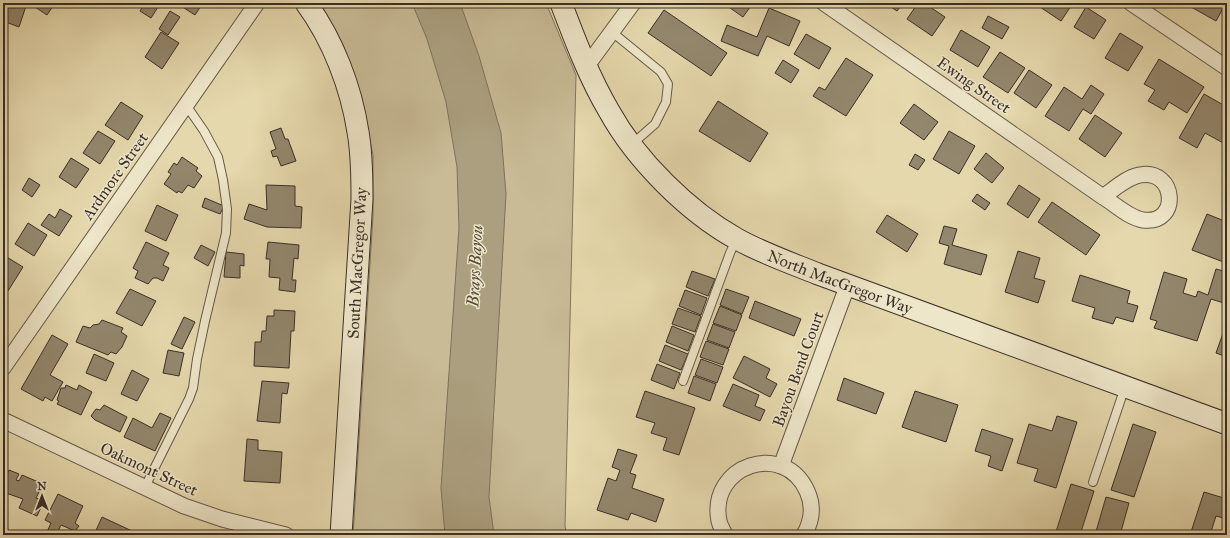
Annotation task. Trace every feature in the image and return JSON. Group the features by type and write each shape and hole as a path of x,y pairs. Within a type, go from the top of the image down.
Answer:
{"main road":[{"name":"South MacGregor Way","path":"306,3 317,18 339,62 353,107 358,132 362,168 362,199 341,535"},
{"name":"North MacGregor Way","path":"561,3 586,67 609,112 631,145 659,178 709,221 736,239 789,262 1227,424"}],"street":[{"name":"Ardmore Street","path":"3,368 256,3"},
{"path":"586,67 633,3"},
{"name":"Ewing Street","path":"824,3 1103,197"},
{"path":"1131,3 1227,68"},
{"name":"Bayou Bend Court","path":"781,466 848,284"},
{"name":"Oakmont Street","path":"3,420 184,506 222,519 286,535"},
{"path":"725,535 719,522 717,508 720,494 728,481 738,471 752,465 767,463 781,466 794,473 804,484 810,498 812,512 809,526 804,535"}],"lane":[{"path":"612,32 661,72 668,84 666,102 655,124 631,145"},
{"path":"145,487 193,388 205,321 226,233 227,209 218,157 204,131 186,105"},
{"path":"683,381 736,239"},
{"path":"1092,482 1126,386"}],"shaded area":[{"path":"318,3 546,3 576,75 565,526 567,535 353,535 373,216 373,155 362,102"}],"water":[{"name":"Brays Bayou","path":"412,3 460,3 479,56 501,133 506,194 489,497 494,535 445,535 441,488 459,228 457,167 446,102 427,39"}],"building":[{"path":"5,3 19,3 26,6 19,27 3,21 3,8"},
{"path":"29,3 55,3 47,15"},
{"path":"145,3 160,4 151,18 140,11"},
{"path":"183,3 203,3 195,15 181,6"},
{"path":"723,3 753,3 743,17"},
{"path":"885,3 903,3 897,11"},
{"path":"918,3 924,3 945,17 932,36 907,19"},
{"path":"1038,3 1073,3 1061,21 1037,5"},
{"path":"1184,3 1226,3 1216,21"},
{"path":"1086,7 1106,20 1094,39 1074,27"},
{"path":"769,8 800,21 789,46 767,36 758,56 721,41 727,25 757,37"},
{"path":"664,10 727,53 711,76 648,33"},
{"path":"170,11 180,17 168,35 159,29"},
{"path":"988,16 1009,27 1002,39 982,28"},
{"path":"961,30 990,47 978,67 950,50"},
{"path":"161,32 179,43 162,69 145,57"},
{"path":"1120,33 1143,47 1128,71 1105,58"},
{"path":"806,34 831,48 819,69 794,54"},
{"path":"1000,52 1025,68 1008,93 983,77"},
{"path":"846,58 873,75 846,116 813,96 819,87 825,90"},
{"path":"1159,59 1204,87 1187,113 1169,102 1164,110 1148,101 1155,90 1144,84"},
{"path":"783,60 799,70 791,83 775,73"},
{"path":"1029,70 1052,85 1036,108 1014,93"},
{"path":"1091,85 1104,94 1091,114 1083,109 1069,131 1045,116 1064,87 1082,99"},
{"path":"1204,94 1227,107 1227,145 1205,133 1197,148 1179,138"},
{"path":"718,101 768,133 750,162 699,131"},
{"path":"121,102 143,116 128,140 105,125"},
{"path":"914,104 938,122 924,140 900,123"},
{"path":"1095,115 1122,133 1105,157 1079,139"},
{"path":"281,128 285,139 288,139 296,161 281,166 277,156 273,157 271,151 276,149 270,132"},
{"path":"98,131 115,141 100,164 83,153"},
{"path":"949,131 975,146 959,174 933,159"},
{"path":"986,153 1004,168 992,183 974,169"},
{"path":"915,154 925,160 918,170 909,165"},
{"path":"182,157 198,168 196,171 202,176 194,188 188,185 182,193 178,191 177,193 164,184 171,174 168,172 174,163 177,165"},
{"path":"71,158 89,169 76,188 59,177"},
{"path":"29,178 40,185 32,197 22,190"},
{"path":"266,185 295,186 295,206 302,207 301,228 267,227 244,219 249,204 267,210"},
{"path":"1019,185 1040,199 1028,218 1007,204"},
{"path":"977,194 990,203 985,210 972,201"},
{"path":"205,198 224,206 220,214 202,207"},
{"path":"1052,202 1100,235 1086,255 1038,222"},
{"path":"157,205 178,215 166,241 145,231"},
{"path":"60,209 72,216 59,236 41,225 49,214 55,218"},
{"path":"1207,214 1227,222 1226,263 1192,250"},
{"path":"887,215 918,234 907,252 876,232"},
{"path":"28,223 47,235 34,256 15,244"},
{"path":"944,226 957,229 952,245 987,255 981,275 944,264 949,246 939,243"},
{"path":"146,242 169,253 163,265 169,268 163,281 153,278 148,284 135,278 138,271 133,268"},
{"path":"268,242 299,245 298,259 294,258 292,280 296,280 295,292 279,290 280,278 269,277 270,259 266,259"},
{"path":"201,245 215,252 208,266 194,258"},
{"path":"1018,251 1040,258 1034,278 1045,281 1038,303 1005,292"},
{"path":"226,252 244,254 244,266 240,265 240,278 224,277"},
{"path":"5,256 23,267 8,291 3,288 3,259"},
{"path":"1216,269 1227,272 1227,304 1211,299 1197,341 1154,328 1157,321 1150,319 1164,272 1187,279 1183,293 1196,297 1198,291 1208,295"},
{"path":"692,271 715,279 708,296 686,287"},
{"path":"1080,275 1130,291 1127,303 1138,306 1133,322 1116,317 1113,324 1092,318 1095,308 1072,301"},
{"path":"130,289 156,301 142,326 116,313"},
{"path":"726,289 749,297 742,314 720,305"},
{"path":"685,290 707,298 701,315 679,306"},
{"path":"755,301 801,319 794,336 749,318"},
{"path":"720,306 742,315 736,331 713,323"},
{"path":"678,308 701,316 695,332 672,324"},
{"path":"274,310 295,311 294,331 291,331 289,368 254,366 255,342 261,342 262,331 266,331 267,316 274,316"},
{"path":"184,317 195,322 182,349 171,344"},
{"path":"102,320 123,328 121,332 127,336 122,347 116,354 111,352 108,355 76,342 83,326 90,328 93,325 99,324"},
{"path":"1227,322 1227,357 1216,353"},
{"path":"713,324 735,332 729,348 707,340"},
{"path":"672,326 694,335 688,351 666,342"},
{"path":"52,335 68,344 50,375 63,382 52,401 45,397 43,401 21,389"},
{"path":"706,341 729,349 723,365 700,357"},
{"path":"665,345 688,354 681,370 659,361"},
{"path":"168,350 184,353 179,376 163,373"},
{"path":"94,354 114,363 106,381 86,373"},
{"path":"744,356 770,369 766,378 777,384 770,397 733,378"},
{"path":"701,359 723,367 717,383 695,375"},
{"path":"657,364 680,373 674,389 651,380"},
{"path":"132,370 149,379 137,401 121,394"},
{"path":"694,376 716,384 710,401 688,393"},
{"path":"844,378 884,393 876,414 837,400"},
{"path":"262,381 289,383 287,394 282,393 280,423 257,421"},
{"path":"733,384 759,395 755,406 765,410 760,421 723,406"},
{"path":"66,385 77,390 79,385 92,392 81,415 57,404 59,401 57,400 61,388 65,388"},
{"path":"645,391 695,408 679,455 663,450 667,438 651,433 655,423 636,417"},
{"path":"915,391 958,405 946,442 902,427"},
{"path":"104,405 127,417 120,432 95,420 91,416 96,409 100,410"},
{"path":"160,413 171,418 155,451 124,437 133,418 152,428"},
{"path":"1057,416 1077,422 1056,488 1034,481 1038,469 1017,463 1029,424 1052,431"},
{"path":"1133,424 1156,432 1134,497 1111,490"},
{"path":"982,429 1013,439 1002,471 988,466 991,456 975,451"},
{"path":"247,439 258,440 258,450 282,452 280,483 244,481"},
{"path":"618,449 637,455 630,473 636,475 632,488 664,499 656,522 631,513 628,520 597,510 608,478 616,481 620,470 612,467"},
{"path":"9,470 19,474 16,480 19,481 22,475 43,484 36,498 44,501 37,516 19,508 23,499 3,492 3,482"},
{"path":"1071,484 1094,491 1080,535 1055,535"},
{"path":"1204,492 1227,499 1227,519 1216,516 1210,535 1201,535 1191,532"},
{"path":"58,494 83,506 75,523 79,526 75,531 61,525 56,535 48,535 46,534 51,523 45,520"},
{"path":"1106,497 1129,503 1120,535 1095,535"},
{"path":"3,510 8,513 3,522"},
{"path":"102,517 132,531 130,535 94,535"}]}
